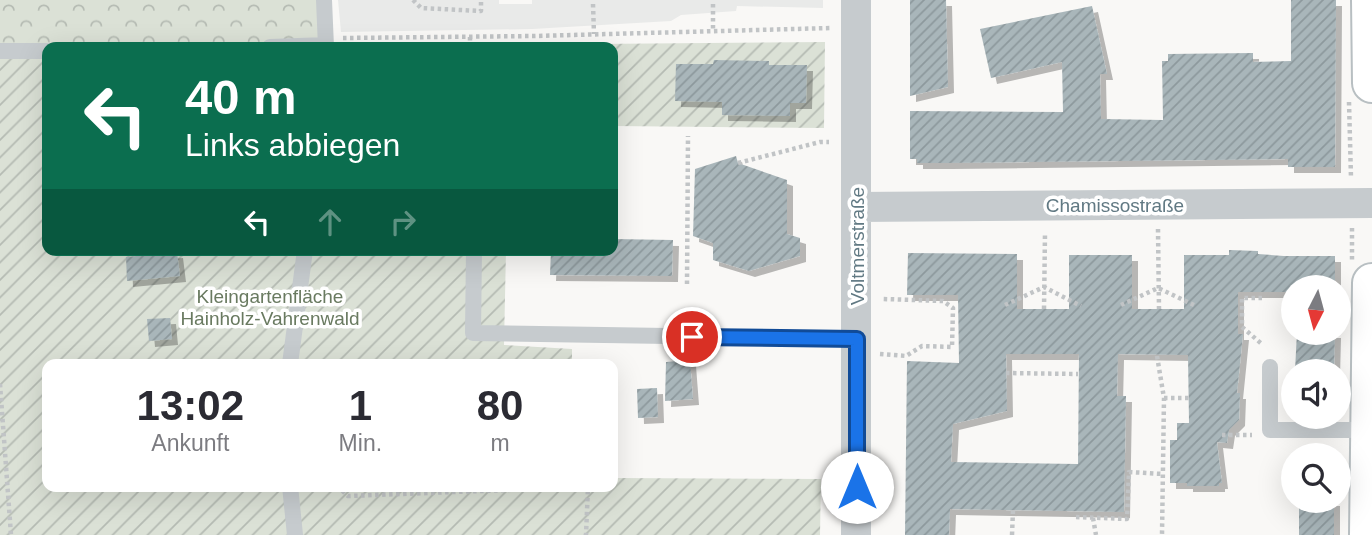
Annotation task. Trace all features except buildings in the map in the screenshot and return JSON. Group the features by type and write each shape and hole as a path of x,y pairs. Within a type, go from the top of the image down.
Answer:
{"main road":[{"path":"1371,0 1372,83"},
{"path":"1369,535 1372,283"}],"street":[{"name":"Voltmerstraße","path":"856,14 856,535"},
{"name":"Chamissostraße","path":"857,207 1372,203"}],"lane":[{"path":"324,0 326,42"},
{"path":"0,51 42,51"},
{"path":"291,359 304,256"},
{"path":"474,256 473,333 857,346"},
{"path":"1270,367 1270,430 1371,430"},
{"path":"291,492 295,535"}],"path":[{"path":"413,0 421,8 466,11 481,11 481,0"},
{"path":"593,4 594,34"},
{"path":"713,4 713,31"},
{"path":"350,42 713,31 856,14"},
{"path":"470,37 470,42"},
{"path":"687,284 688,136"},
{"path":"738,163 820,142 832,142"},
{"path":"1157,205 1158,309"},
{"path":"1044,309 1046,206"},
{"path":"1005,305 1044,287"},
{"path":"1044,287 1081,306"},
{"path":"1121,305 1158,288"},
{"path":"1158,288 1196,306"},
{"path":"857,298 935,298 953,308 955,333 952,347 922,346 906,356 857,346"},
{"path":"1262,298 1241,298 1242,327 1263,345"},
{"path":"1157,356 1164,398 1162,535"},
{"path":"1006,373 1078,374"},
{"path":"0,384 11,535"},
{"path":"1164,398 1189,398"},
{"path":"1222,435 1249,436 1270,430"},
{"path":"1076,517 1127,519 1129,472 1163,474"},
{"path":"344,492 348,496 444,492"},
{"path":"586,535 588,492"},
{"path":"1012,535 1013,510"},
{"path":"1093,518 1097,535"}],"shaded area":[{"path":"338,0 499,0 499,4 532,4 532,0 823,0 823,8 737,6 736,11 681,15 671,21 532,29 341,32"}],"green space":[{"path":"0,0 324,0 326,42 42,42 42,47 0,51"},
{"path":"825,42 824,128 618,126 618,44"},
{"name":"Kleingartenfläche Hainholz-Vahrenwald","path":"0,51 42,51 42,256 506,256 504,345 572,349 572,359 42,359 42,492 618,492 618,478 821,479 820,535 0,535"}],"route":[{"path":"692,337 857,339 857,487"}]}
